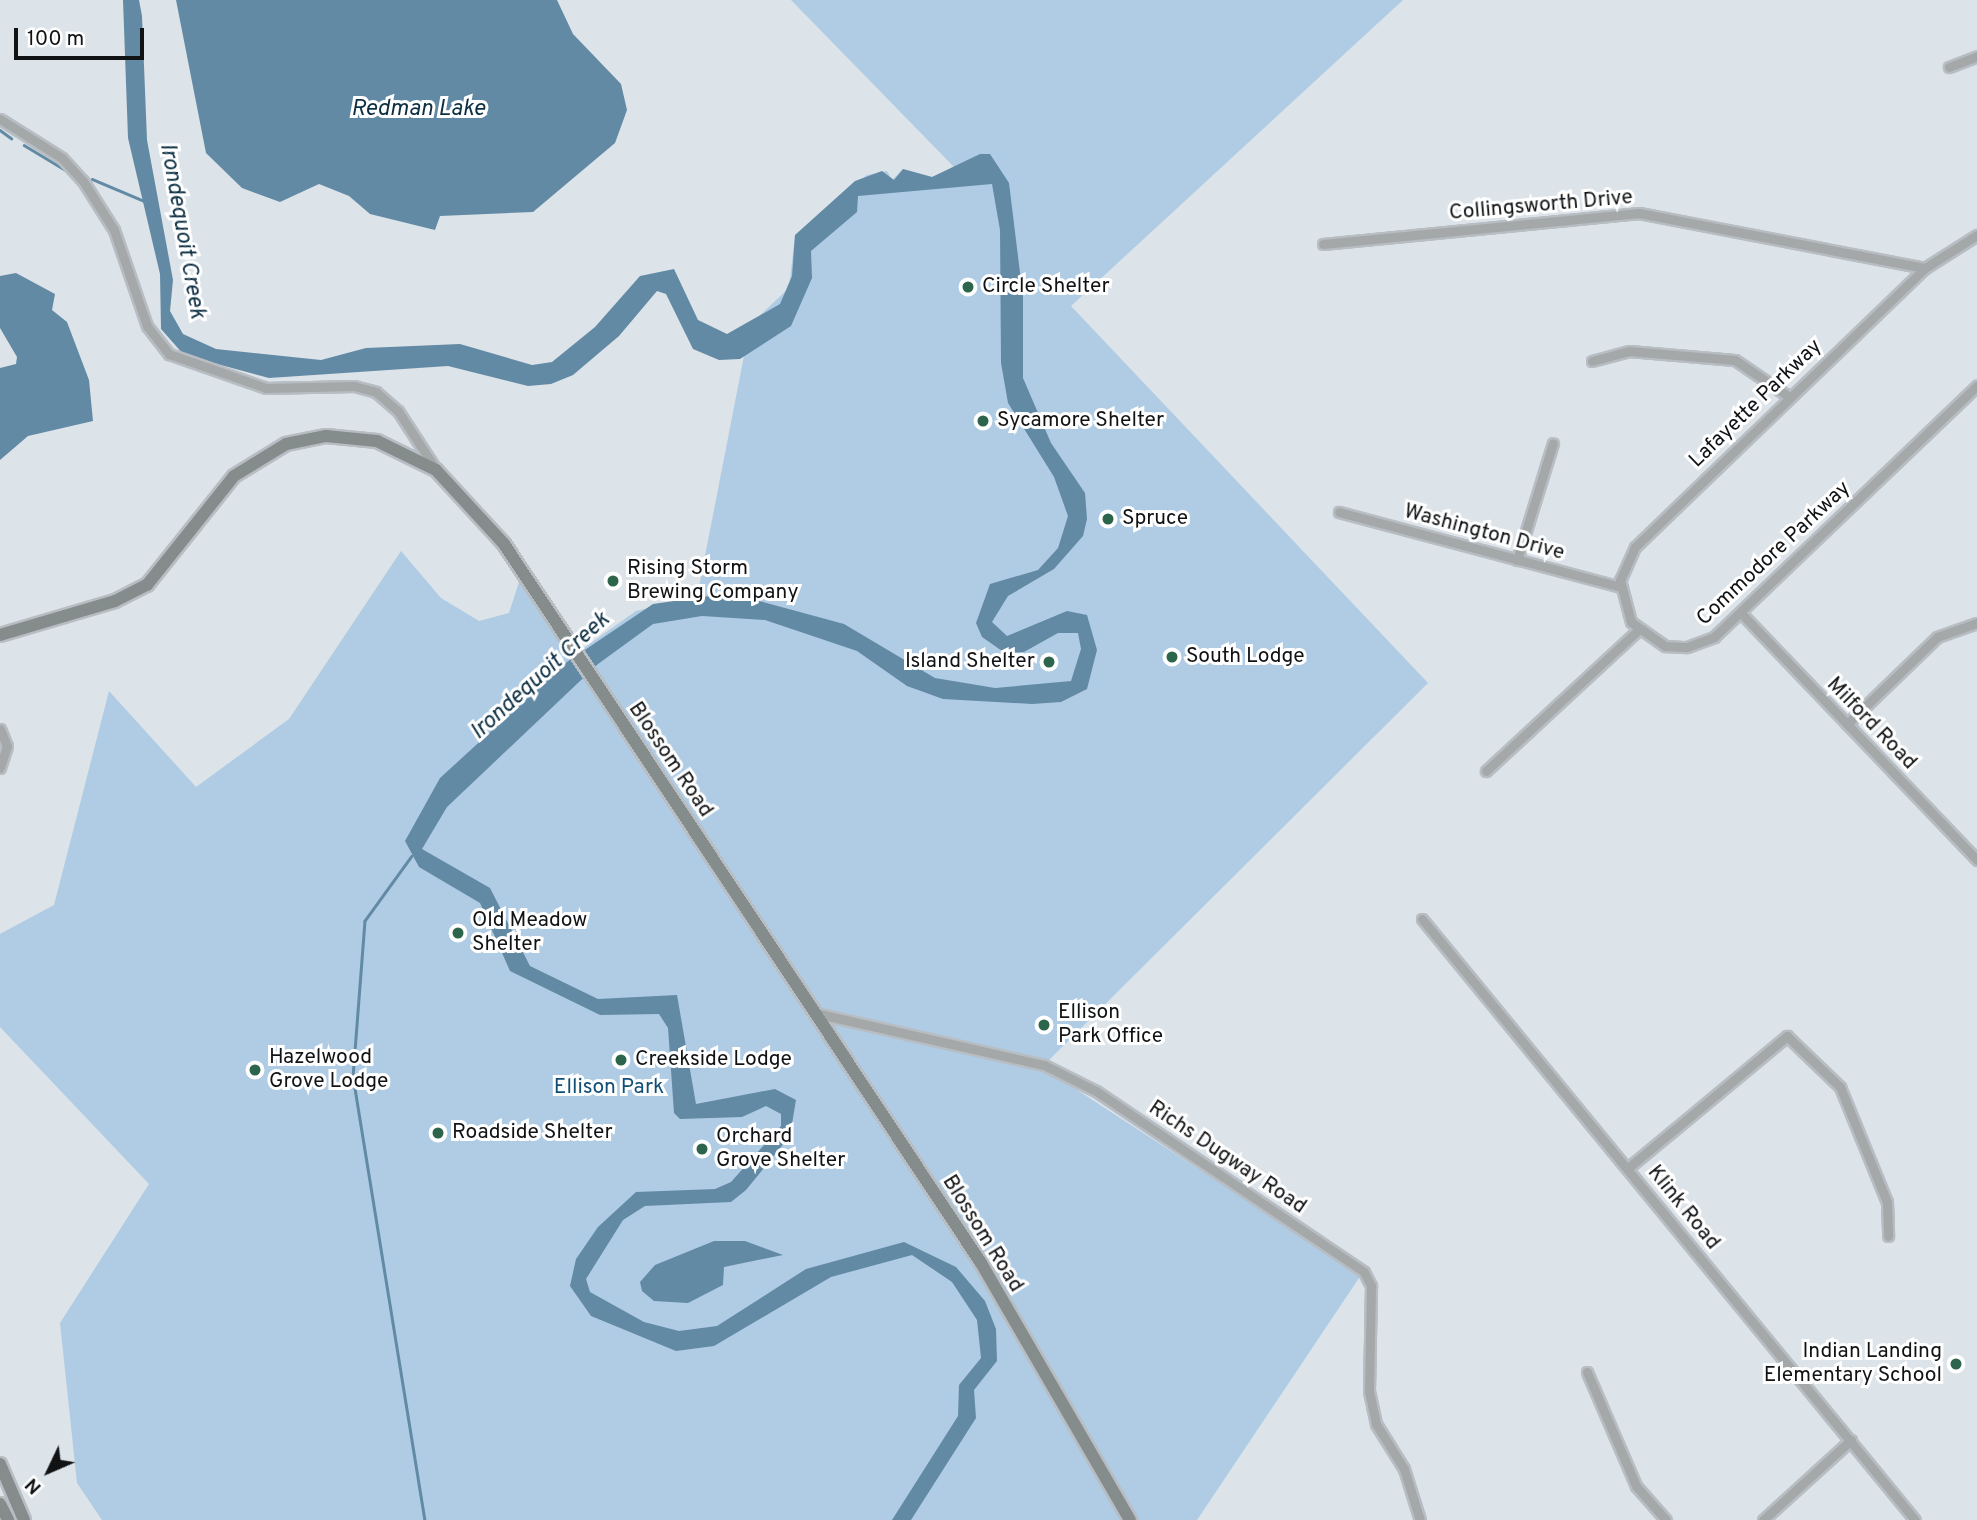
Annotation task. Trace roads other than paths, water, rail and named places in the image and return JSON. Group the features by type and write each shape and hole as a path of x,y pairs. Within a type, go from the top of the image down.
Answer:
{"street":[{"path":"1949,67 1977,56"},
{"path":"0,119 62,158 89,188 125,256 147,326 169,354 266,388 355,386 376,392 404,420 436,470"},
{"name":"Collingsworth Drive","path":"1324,244 1639,213 1925,268"},
{"name":"Lafayette Parkway","path":"1620,587 1635,547 1788,396 1925,268 1977,235"},
{"path":"1592,361 1629,351 1735,360 1788,396"},
{"name":"Commodore Parkway","path":"1638,630 1665,646 1687,647 1714,637 1977,386"},
{"name":"Blossom Road","path":"0,635 115,601 147,584 175,558 234,476 286,444 351,437 397,449 436,470 490,524 981,1263 1130,1520"},
{"path":"1517,560 1553,443"},
{"name":"Washington Drive","path":"1339,512 1620,587"},
{"path":"1486,771 1638,630 1620,587"},
{"name":"Milford Road","path":"1741,613 1975,854"},
{"path":"1847,724 1937,637 1977,622"},
{"path":"0,729 7,746 0,768"},
{"name":"Klink Road","path":"1423,919 1915,1520"},
{"name":"Richs Dugway Road","path":"815,1013 1044,1065 1096,1091 1364,1272 1371,1286 1369,1391 1376,1424 1404,1469 1420,1520"},
{"path":"1628,1168 1787,1036 1840,1087 1887,1202 1888,1236"},
{"path":"1587,1372 1636,1486 1666,1520"},
{"path":"1763,1520 1851,1440"},
{"path":"0,1464 24,1520"},
{"path":"0,1504 8,1520"}],"water":[{"path":"123,0 139,0 142,16 147,140 173,280 170,311 183,334 216,349 321,360 366,348 460,344 532,365 552,362 595,327 640,276 674,269 698,320 727,334 780,304 792,276 795,235 855,181 882,171 894,180 903,169 932,177 980,154 990,154 1009,183 1023,297 1023,378 1051,443 1085,493 1087,519 1083,536 1054,569 1008,596 992,622 1007,636 1067,611 1087,615 1097,650 1087,689 1061,702 1032,704 943,699 907,686 857,651 765,620 702,616 653,624 598,664 447,807 422,849 490,888 530,966 598,999 677,995 696,1104 775,1089 796,1100 790,1136 746,1190 731,1202 645,1206 623,1220 586,1279 590,1292 644,1322 679,1331 717,1326 806,1269 904,1242 956,1267 985,1301 996,1329 997,1361 974,1390 976,1418 911,1520 892,1520 958,1416 959,1385 981,1358 977,1320 952,1282 912,1255 831,1277 714,1346 676,1351 591,1316 570,1286 576,1259 598,1227 636,1192 715,1189 731,1182 781,1126 781,1114 766,1106 742,1117 680,1119 674,1113 668,1028 659,1014 600,1015 510,971 480,903 419,867 405,841 440,778 567,662 653,604 730,593 844,624 935,678 995,688 1071,681 1081,649 1078,633 1058,633 1024,652 1005,653 982,637 976,623 990,584 1038,570 1058,548 1068,516 1054,477 1008,403 1001,363 1000,230 992,184 858,196 857,212 811,251 812,278 791,326 740,359 719,360 693,349 666,294 657,291 619,336 573,375 551,384 528,386 448,366 269,378 184,355 161,329 160,274 128,138"},
{"name":"Redman Lake","path":"176,0 557,0 573,34 621,84 627,110 615,143 533,212 440,216 435,230 370,214 349,196 319,184 280,202 242,188 206,153"},
{"path":"16,273 55,294 52,310 67,322 89,380 93,421 28,436 0,460 0,368 16,364 17,357 0,328 0,276"},
{"path":"714,1241 745,1241 783,1255 724,1267 723,1285 688,1303 654,1301 642,1291 640,1282 655,1265"}],"waterway":[{"path":"0,130 11,138"},
{"path":"24,145 64,169"},
{"path":"92,179 144,201"},
{"path":"412,856 365,921 353,1076 425,1520"}],"place":[{"name":"Circle Shelter","path":"968,287"},
{"name":"Sycamore Shelter","path":"983,421"},
{"name":"Spruce","path":"1108,519"},
{"name":"Rising Storm Brewing Company","path":"613,581"},
{"name":"South Lodge","path":"1172,657"},
{"name":"Island Shelter","path":"1049,662"},
{"name":"Old Meadow Shelter","path":"458,933"},
{"name":"Ellison Park Office","path":"1044,1025"},
{"name":"Creekside Lodge","path":"621,1060"},
{"name":"Hazelwood Grove Lodge","path":"255,1070"},
{"name":"Roadside Shelter","path":"438,1133"},
{"name":"Orchard Grove Shelter","path":"702,1149"},
{"name":"Indian Landing Elementary School","path":"1956,1364"}],"water label":[{"name":"Irondequoit Creek","path":"181,231"},
{"name":"Irondequoit Creek","path":"541,677"}],"park label":[{"name":"Ellison Park","path":"609,1088"}]}
